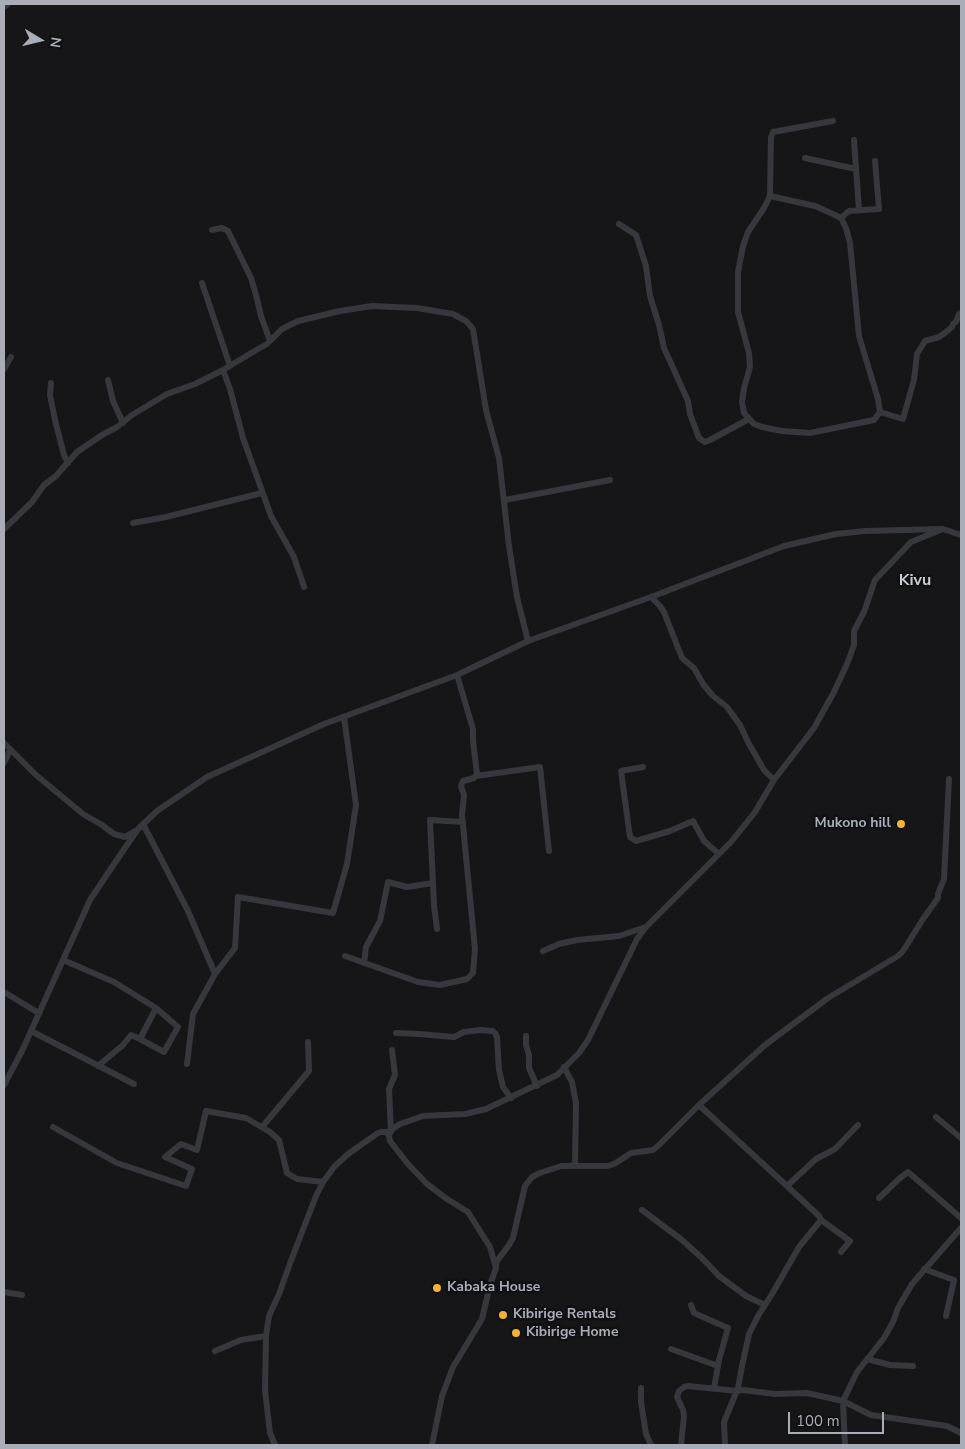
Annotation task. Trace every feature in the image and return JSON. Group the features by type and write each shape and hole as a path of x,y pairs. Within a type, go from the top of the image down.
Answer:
{"street":[{"path":"4,7 8,4"},
{"path":"770,196 815,206 841,218 846,228 850,243 859,336 878,399 880,412 874,420 810,433 782,431 754,424 744,413 742,402 750,367 749,353 738,312 738,272 748,232 770,196 771,136 773,132 833,121"},
{"path":"854,140 859,210"},
{"path":"805,158 856,169"},
{"path":"841,218 848,211 879,209 875,161"},
{"path":"619,224 636,235 646,266 650,296 664,348 688,401 690,414 699,438 705,442 749,419"},
{"path":"212,230 222,228 228,231 251,278 270,341"},
{"path":"202,283 230,366"},
{"path":"4,528 32,502 44,485 77,452 167,394 195,384 230,366 270,341 282,329 298,321 372,306 416,308 453,314 466,321 473,329 484,401 499,458 517,597 528,642"},
{"path":"880,412 903,419 914,380 917,354 925,342 939,337 952,327 952,324 956,322 961,313"},
{"path":"4,369 10,357"},
{"path":"223,370 243,438 262,492 271,516 294,558 304,587"},
{"path":"108,380 123,423"},
{"path":"51,383 50,394 55,420 64,455 68,463"},
{"path":"505,500 610,480"},
{"path":"133,523 166,517 262,492"},
{"path":"4,1085 39,1014 90,900 138,829 156,811 207,776 324,724 457,675 528,642 784,546 828,536 865,532 943,529 961,534"},
{"path":"275,1445 270,1433 266,1410 266,1336 270,1316 323,1182 334,1167 348,1154 378,1133 389,1132 400,1124 424,1116 465,1114 486,1109 557,1075 578,1053 588,1040 636,939 666,905 731,842 755,812 774,780 814,728 847,664 854,645 854,631 864,612 875,580 910,542 943,529"},
{"path":"651,597 664,612 682,658 694,668 703,684 713,696 727,707 740,726 748,744 764,770 774,780"},
{"path":"457,675 473,729 476,776"},
{"path":"187,1064 193,1014 215,974 235,948 238,897 333,913 347,864 356,805 344,717"},
{"path":"4,743 49,786 83,814 114,834 124,837 138,829"},
{"path":"4,763 10,750"},
{"path":"643,767 622,771 630,837 636,841 693,822 704,841 719,854"},
{"path":"345,956 418,982 440,985 467,979 472,975 475,950 462,815 464,795 461,784 464,781 476,776 540,768 550,851"},
{"path":"432,1445 442,1396 453,1367 482,1319 497,1261 510,1245 513,1238 522,1194 528,1181 540,1173 555,1167 572,1165 608,1166 631,1153 653,1150 699,1105 773,1039 828,998 898,956 908,945 938,898 944,880 949,779"},
{"path":"437,929 430,820 463,822"},
{"path":"143,824 188,911 215,974"},
{"path":"364,963 366,947 380,921 388,882 407,887 434,883"},
{"path":"543,951 559,944 577,940 619,936 646,927"},
{"path":"63,960 114,982 156,1008 178,1027 164,1052 131,1035 123,1045 98,1066"},
{"path":"4,992 39,1014"},
{"path":"140,1039 156,1008"},
{"path":"31,1031 134,1084"},
{"path":"396,1033 454,1037 464,1032 493,1031 496,1033 497,1038 499,1070 504,1086 511,1098"},
{"path":"526,1036 529,1068 537,1086"},
{"path":"262,1127 309,1070 308,1042"},
{"path":"392,1050 395,1075 389,1089 390,1141 427,1184 468,1212 488,1242 496,1268"},
{"path":"564,1067 572,1082 576,1103 575,1164 572,1165"},
{"path":"699,1105 788,1186 821,1220 850,1241 841,1252"},
{"path":"53,1127 117,1163 186,1186 192,1169 165,1157 181,1144 197,1150 206,1111 246,1118 279,1140 286,1173 297,1178 323,1182"},
{"path":"936,1117 961,1138"},
{"path":"788,1186 816,1158 835,1149 858,1125"},
{"path":"879,1198 908,1172 961,1218"},
{"path":"642,1210 682,1240 719,1276 746,1296 765,1306"},
{"path":"725,1445 724,1422 737,1391 750,1334 758,1316 799,1247 821,1220"},
{"path":"844,1445 843,1402 856,1372 884,1338 894,1322 904,1296 912,1284 961,1228"},
{"path":"924,1269 954,1280 946,1316"},
{"path":"4,1292 22,1295"},
{"path":"691,1305 694,1313 728,1328 714,1388"},
{"path":"215,1352 241,1340 266,1336"},
{"path":"671,1349 718,1366"},
{"path":"867,1359 890,1365 913,1366"},
{"path":"681,1445 684,1416 678,1397 679,1391 688,1386 774,1394 807,1393 843,1402 872,1415 947,1426 961,1433"},
{"path":"641,1388 641,1402 646,1434 651,1445"}],"place":[{"name":"Mukono hill","path":"901,824"},
{"name":"Kabaka House","path":"437,1288"},
{"name":"Kibirige Rentals","path":"503,1315"},
{"name":"Kibirige Home","path":"516,1333"}],"district":[{"name":"Kivu","path":"915,581"}]}
